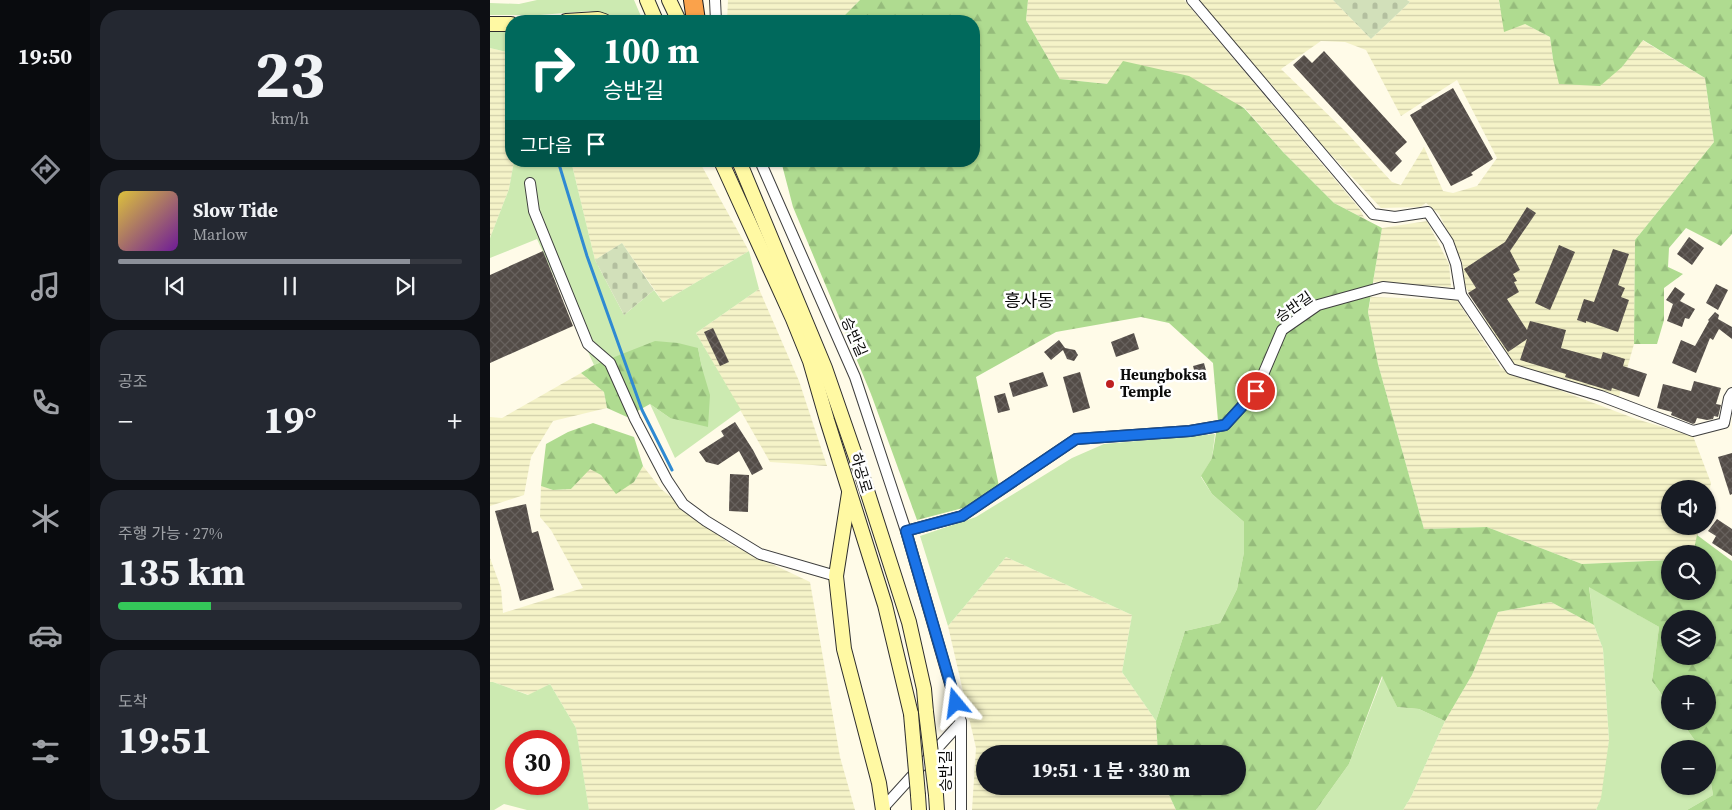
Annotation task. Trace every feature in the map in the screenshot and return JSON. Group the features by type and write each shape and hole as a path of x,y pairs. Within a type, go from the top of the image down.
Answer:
{"highway":[{"path":"693,0 695,15"}],"street":[{"path":"648,0 654,15"},
{"path":"670,0 676,15"},
{"path":"716,0 716,15"},
{"path":"1192,0 1373,214 1396,217 1428,212 1448,242 1456,264 1461,294 1511,369 1601,396 1693,431 1728,424 1729,398 1732,394"},
{"path":"490,24 505,24"},
{"name":"하공로","path":"724,167 793,319 810,361 885,605 910,714 919,810"},
{"name":"하공로","path":"741,167 825,368 862,475 909,622 924,690 936,810"},
{"name":"승반길","path":"763,167 855,377 906,531 961,722 961,810"},
{"path":"530,183 534,211 588,344 610,363 635,419 666,480 683,504 706,521 760,554 836,576"},
{"name":"승반길","path":"906,531 962,516 1076,439 1190,431 1225,425 1256,391 1282,330 1318,305 1383,287 1461,294"},
{"path":"849,490 836,576 844,649 879,783 883,809"},
{"path":"883,809 961,722"}],"shaded area":[{"path":"728,0 860,0 845,15 727,15"},
{"path":"1028,0 1184,0 1359,208 1365,219 1334,203 1283,152 1244,107 1107,84 1060,79 1026,20"},
{"path":"1195,0 1333,0 1371,39 1410,2 1407,0 1499,0 1500,8 1550,37 1553,59 1622,67 1642,40 1705,78 1714,142 1635,240 1634,344 1619,397 1512,364 1465,286 1462,262 1439,214 1426,203 1420,207 1381,208 1323,146 1272,85","holes":["1321,41 1345,42 1366,50 1401,116 1457,80 1497,158 1477,186 1453,193 1443,191 1424,147 1401,185 1392,182 1347,133 1281,69"]},
{"path":"490,48 505,52 505,167 513,167 509,189 490,238"},
{"path":"572,167 702,167 749,251 663,302 622,243 595,260"},
{"path":"1427,221 1449,264 1451,287 1373,282 1382,228"},
{"path":"759,289 799,381 827,466 770,462 696,333"},
{"path":"1371,297 1457,300 1501,368 1636,419 1693,436 1710,480 1661,480 1661,535 1698,535 1695,545 1661,545 1661,560 1582,564 1487,527 1424,529 1378,364 1368,312"},
{"path":"581,373 604,392 607,408 553,421 531,457 524,495 490,506 490,417 502,418"},
{"path":"643,466 661,489 730,544 810,582 840,757 855,810 589,810 576,728 550,684 529,695 490,682 490,558 501,588 503,613 583,588 551,530 540,517 541,486 553,490 571,489 590,468 601,475 634,482"},
{"path":"1006,557 1132,615 1122,672 1156,721 1157,745 976,745 976,748 948,626"},
{"path":"1551,602 1594,625 1603,649 1609,740 1604,792 1596,810 1403,810 1411,797 1445,721 1472,675 1498,612"},
{"path":"976,748 976,795 1169,795 1176,810 972,810"}],"green space":[{"path":"537,0 634,0 640,15 605,15 589,11 540,15 490,15 490,3 519,4"},
{"path":"860,0 1028,0 1026,20 1060,79 1107,84 1123,61 1189,76 1244,108 1283,152 1334,203 1382,228 1368,312 1378,364 1424,529 1487,527 1582,564 1661,560 1661,600 1716,600 1716,549 1732,561 1732,810 1687,810 1716,795 1716,740 1695,740 1687,730 1716,730 1716,675 1661,675 1661,694 1652,681 1659,627 1589,587 1594,625 1551,602 1498,612 1472,675 1445,721 1419,709 1397,707 1382,676 1349,764 1316,810 1176,810 1169,795 1246,795 1246,745 1157,745 1156,721 1185,631 1220,623 1237,589 1244,552 1244,522 1212,494 1201,476 1212,458 1218,421 1213,363 1169,323 1141,317 1056,332 976,377 999,486 963,508 917,520 871,394 793,207 783,167 980,167 980,15 845,15"},
{"path":"1333,0 1407,0 1410,2 1371,39"},
{"path":"1499,0 1732,0 1732,234 1721,246 1686,228 1669,248 1668,267 1683,274 1664,288 1664,320 1657,344 1634,344 1635,240 1714,142 1705,78 1643,40 1622,67 1600,86 1559,84 1550,37 1525,24 1504,32"},
{"path":"505,31 505,52 490,48 490,32"},
{"path":"513,167 572,167 595,260 624,315 654,290 663,302 749,251 759,289 696,333 741,410 675,458 650,404 670,418 702,368 698,348 632,351 594,365 537,239 490,258 490,238 509,189"},
{"path":"622,243 654,290 624,315 595,260"},
{"path":"655,341 678,343 698,348 710,395 708,427 670,418 650,404 627,417 607,408 604,392 581,373 594,365"},
{"path":"593,423 634,437 643,466 634,482 616,494 601,475 590,469 571,489 553,490 541,486 546,444 568,432"},
{"path":"1215,434 1212,458 1201,477 1212,494 1244,522 1244,552 1237,589 1220,623 1185,631 1156,721 1122,672 1132,615 1006,557 948,626 920,536 976,517 1072,458 1104,444"},
{"path":"1697,535 1710,545 1695,545"},
{"path":"1589,586 1659,627 1652,681 1661,694 1661,730 1687,730 1695,740 1661,740 1661,795 1713,795 1687,810 1596,810 1601,798 1609,740 1603,649 1594,625"},
{"path":"1383,676 1397,707 1419,709 1445,721 1411,797 1403,810 1316,810 1349,764"},
{"path":"490,682 528,695 550,684 576,728 589,810 527,810 504,804 494,810 490,810"}],"building":[{"path":"1324,51 1407,142 1395,153 1402,161 1391,172 1293,65 1304,55 1312,63"},
{"path":"1453,88 1493,159 1471,173 1473,175 1451,186 1410,115"},
{"path":"1527,207 1536,213 1510,251 1520,270 1513,274 1517,281 1514,282 1519,292 1507,299 1527,330 1530,321 1566,330 1561,348 1601,359 1603,352 1625,359 1623,366 1647,374 1639,397 1612,388 1611,391 1565,377 1566,374 1520,360 1527,339 1508,352 1468,293 1476,288 1464,269 1505,242"},
{"path":"1689,237 1704,248 1692,265 1677,254"},
{"path":"1559,245 1575,252 1550,310 1535,303"},
{"path":"1613,249 1629,254 1618,285 1625,288 1621,297 1629,300 1618,332 1586,321 1586,323 1577,320 1584,299 1594,302"},
{"path":"543,251 573,326 490,363 490,275"},
{"path":"1716,284 1728,290 1718,310 1706,303"},
{"path":"1675,287 1685,294 1680,301 1695,309 1689,319 1685,318 1682,327 1667,321 1673,304 1666,300"},
{"path":"1715,312 1719,315 1718,319 1732,327 1732,339 1719,329 1713,340 1710,338 1696,373 1672,363 1681,340 1695,346 1708,320"},
{"path":"713,328 729,362 720,366 704,332"},
{"path":"1134,333 1139,349 1116,357 1111,342"},
{"path":"1059,340 1065,348 1075,350 1078,355 1074,361 1067,359 1063,350 1051,360 1044,352"},
{"path":"1204,363 1208,378 1197,381 1193,366"},
{"path":"1043,372 1048,386 1013,397 1009,383"},
{"path":"1080,372 1090,408 1073,413 1063,377"},
{"path":"1694,381 1721,388 1716,404 1721,405 1718,417 1714,416 1713,419 1707,420 1697,418 1693,424 1671,415 1672,412 1657,408 1663,384 1691,391"},
{"path":"1005,393 1010,410 998,413 994,396"},
{"path":"735,422 763,469 752,475 739,451 718,465 706,462 699,452 724,436 721,431"},
{"path":"1732,453 1732,494 1730,495 1718,457"},
{"path":"730,474 749,475 748,512 729,511"},
{"path":"526,504 532,533 538,531 554,590 520,601 495,511"},
{"path":"1717,519 1732,529 1732,556 1712,543 1716,536 1714,535 1716,535"}],"waterway":[{"path":"560,167 587,256 642,410 672,470"}],"place":[{"name":"Heungboksa Temple","path":"1110,384"}],"district":[{"name":"흥사동","path":"1029,301"}],"route":[{"path":"956,703 906,531 962,516 1076,439 1190,431 1225,425 1256,391"}]}
